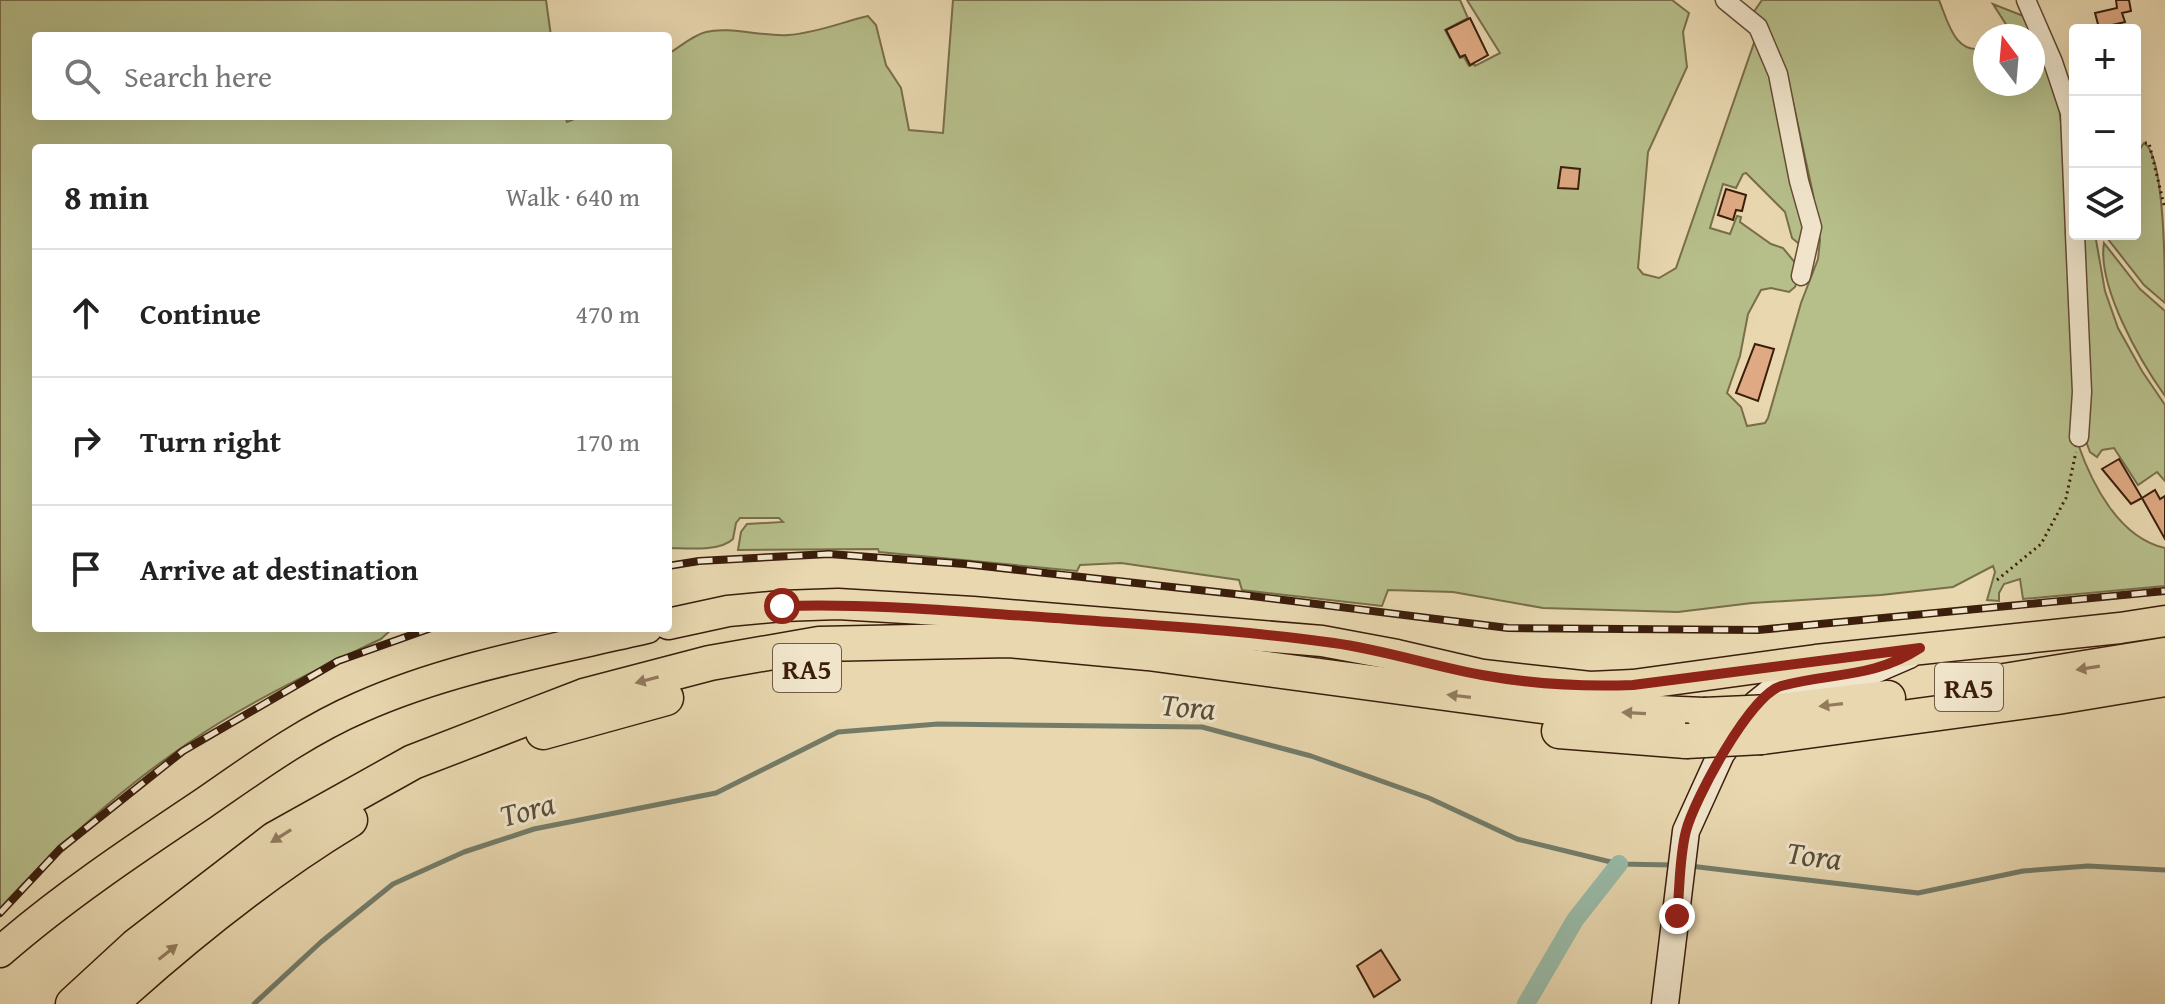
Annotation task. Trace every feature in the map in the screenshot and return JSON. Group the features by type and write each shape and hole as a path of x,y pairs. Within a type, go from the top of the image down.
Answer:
{"highway":[{"name":"RA5","path":"73,1004 136,946 275,839 413,762 584,696 710,663 819,644 1009,640 1148,653 1695,728"},
{"name":"RA5","path":"1766,725 2165,655"},
{"name":"RA5","path":"110,1004 162,957 275,870 347,822 411,786 536,733 732,680 837,663 1025,663 1151,674 1486,723 1695,728 1766,725 2057,697 2165,679"}],"main road":[{"path":"672,623 728,611 782,606 838,604 973,612 1322,641 1483,675 1590,687 1633,685 1920,648 2165,621"},
{"path":"0,952 52,910 164,830 299,738 329,722 425,682 631,632"}],"street":[{"path":"1725,0 1758,27 1778,74 1799,181 1812,227 1801,276"},
{"path":"2026,0 2053,62 2070,113 2072,168"},
{"path":"2075,240 2082,392 2079,437"},
{"path":"1665,1004 1686,831 1721,754 1756,704 1777,687 1872,671 1901,660 1920,648"}],"path":[{"path":"2141,143 2149,143 2165,209"},
{"path":"1997,580 2041,544 2066,498 2079,437"}],"green space":[{"path":"0,0 546,0 550,32 32,32 32,120 672,120 672,51 696,36 715,30 799,34 868,16 876,25 886,65 901,88 909,130 943,133 953,0 1460,0 1468,18 1445,30 1460,58 1464,57 1469,66 1475,66 1500,53 1467,0 1672,0 1689,13 1683,32 1687,67 1648,152 1638,268 1643,274 1659,278 1676,268 1755,40 1763,36 1810,253 1792,238 1785,212 1746,173 1736,188 1723,184 1710,228 1730,234 1737,216 1741,217 1740,222 1771,244 1783,248 1801,270 1795,287 1789,292 1771,288 1761,290 1748,314 1740,356 1727,393 1741,407 1747,426 1765,423 1768,418 1801,303 1818,259 1820,240 1793,102 1779,58 1753,13 1762,0 1939,0 1954,35 1966,47 1973,49 1973,96 2045,96 2045,59 2058,96 2063,141 2078,444 2091,476 2121,521 2134,533 2165,548 2165,586 2023,599 2020,579 2004,584 1999,601 1987,600 1995,572 1993,566 1953,587 1678,612 1543,608 1453,592 1388,590 1382,606 1242,590 1239,580 1121,563 1080,565 1077,571 879,552 878,549 738,550 741,532 747,524 783,522 779,518 740,518 733,539 720,546 672,548 672,144 32,144 32,632 389,632 381,639 238,712 189,742 131,785 50,857 0,908"},
{"path":"1993,4 2031,19 2033,24 2006,24"},
{"path":"2144,143 2151,152 2160,192 2165,303 2144,285 2109,240 2141,240 2141,147"},
{"path":"2081,240 2096,240 2105,291 2118,328 2165,405 2165,481 2157,472 2138,485 2114,448 2102,450 2097,457 2090,452 2087,444"},
{"path":"2104,243 2140,289 2165,311 2165,396 2122,322 2107,280"}],"building":[{"path":"2116,0 2129,0 2131,11 2122,13 2125,22 2098,24 2095,13 2117,8"},
{"path":"1470,18 1488,55 1470,65 1465,55 1460,57 1446,30"},
{"path":"1561,167 1580,169 1578,189 1558,188"},
{"path":"1726,189 1746,195 1742,211 1736,210 1733,220 1718,215"},
{"path":"1755,344 1774,349 1758,401 1736,393"},
{"path":"2119,459 2142,498 2131,504 2102,469"},
{"path":"2155,490 2160,499 2165,496 2165,539 2142,498"},
{"path":"1381,950 1400,980 1374,997 1357,966"}],"waterway":[{"name":"Tora","path":"254,1004 321,942 393,884 464,852 534,829 716,793 838,732 938,724 1202,727 1311,756 1429,798 1517,839 1619,864 1672,865"},
{"path":"1526,1004 1575,920 1619,864"},
{"name":"Tora","path":"1690,866 1918,893 2023,871 2088,866 2165,870"}],"railway":[{"path":"672,565 829,554 965,564 1508,628 1758,630 2165,591"},
{"path":"0,913 60,849 183,751 338,661 420,632"}],"route":[{"path":"782,606 838,604 973,612 1322,641 1483,675 1590,687 1633,685 1920,648 1901,660 1872,671 1777,687 1756,704 1721,754 1686,831 1677,916"}]}
